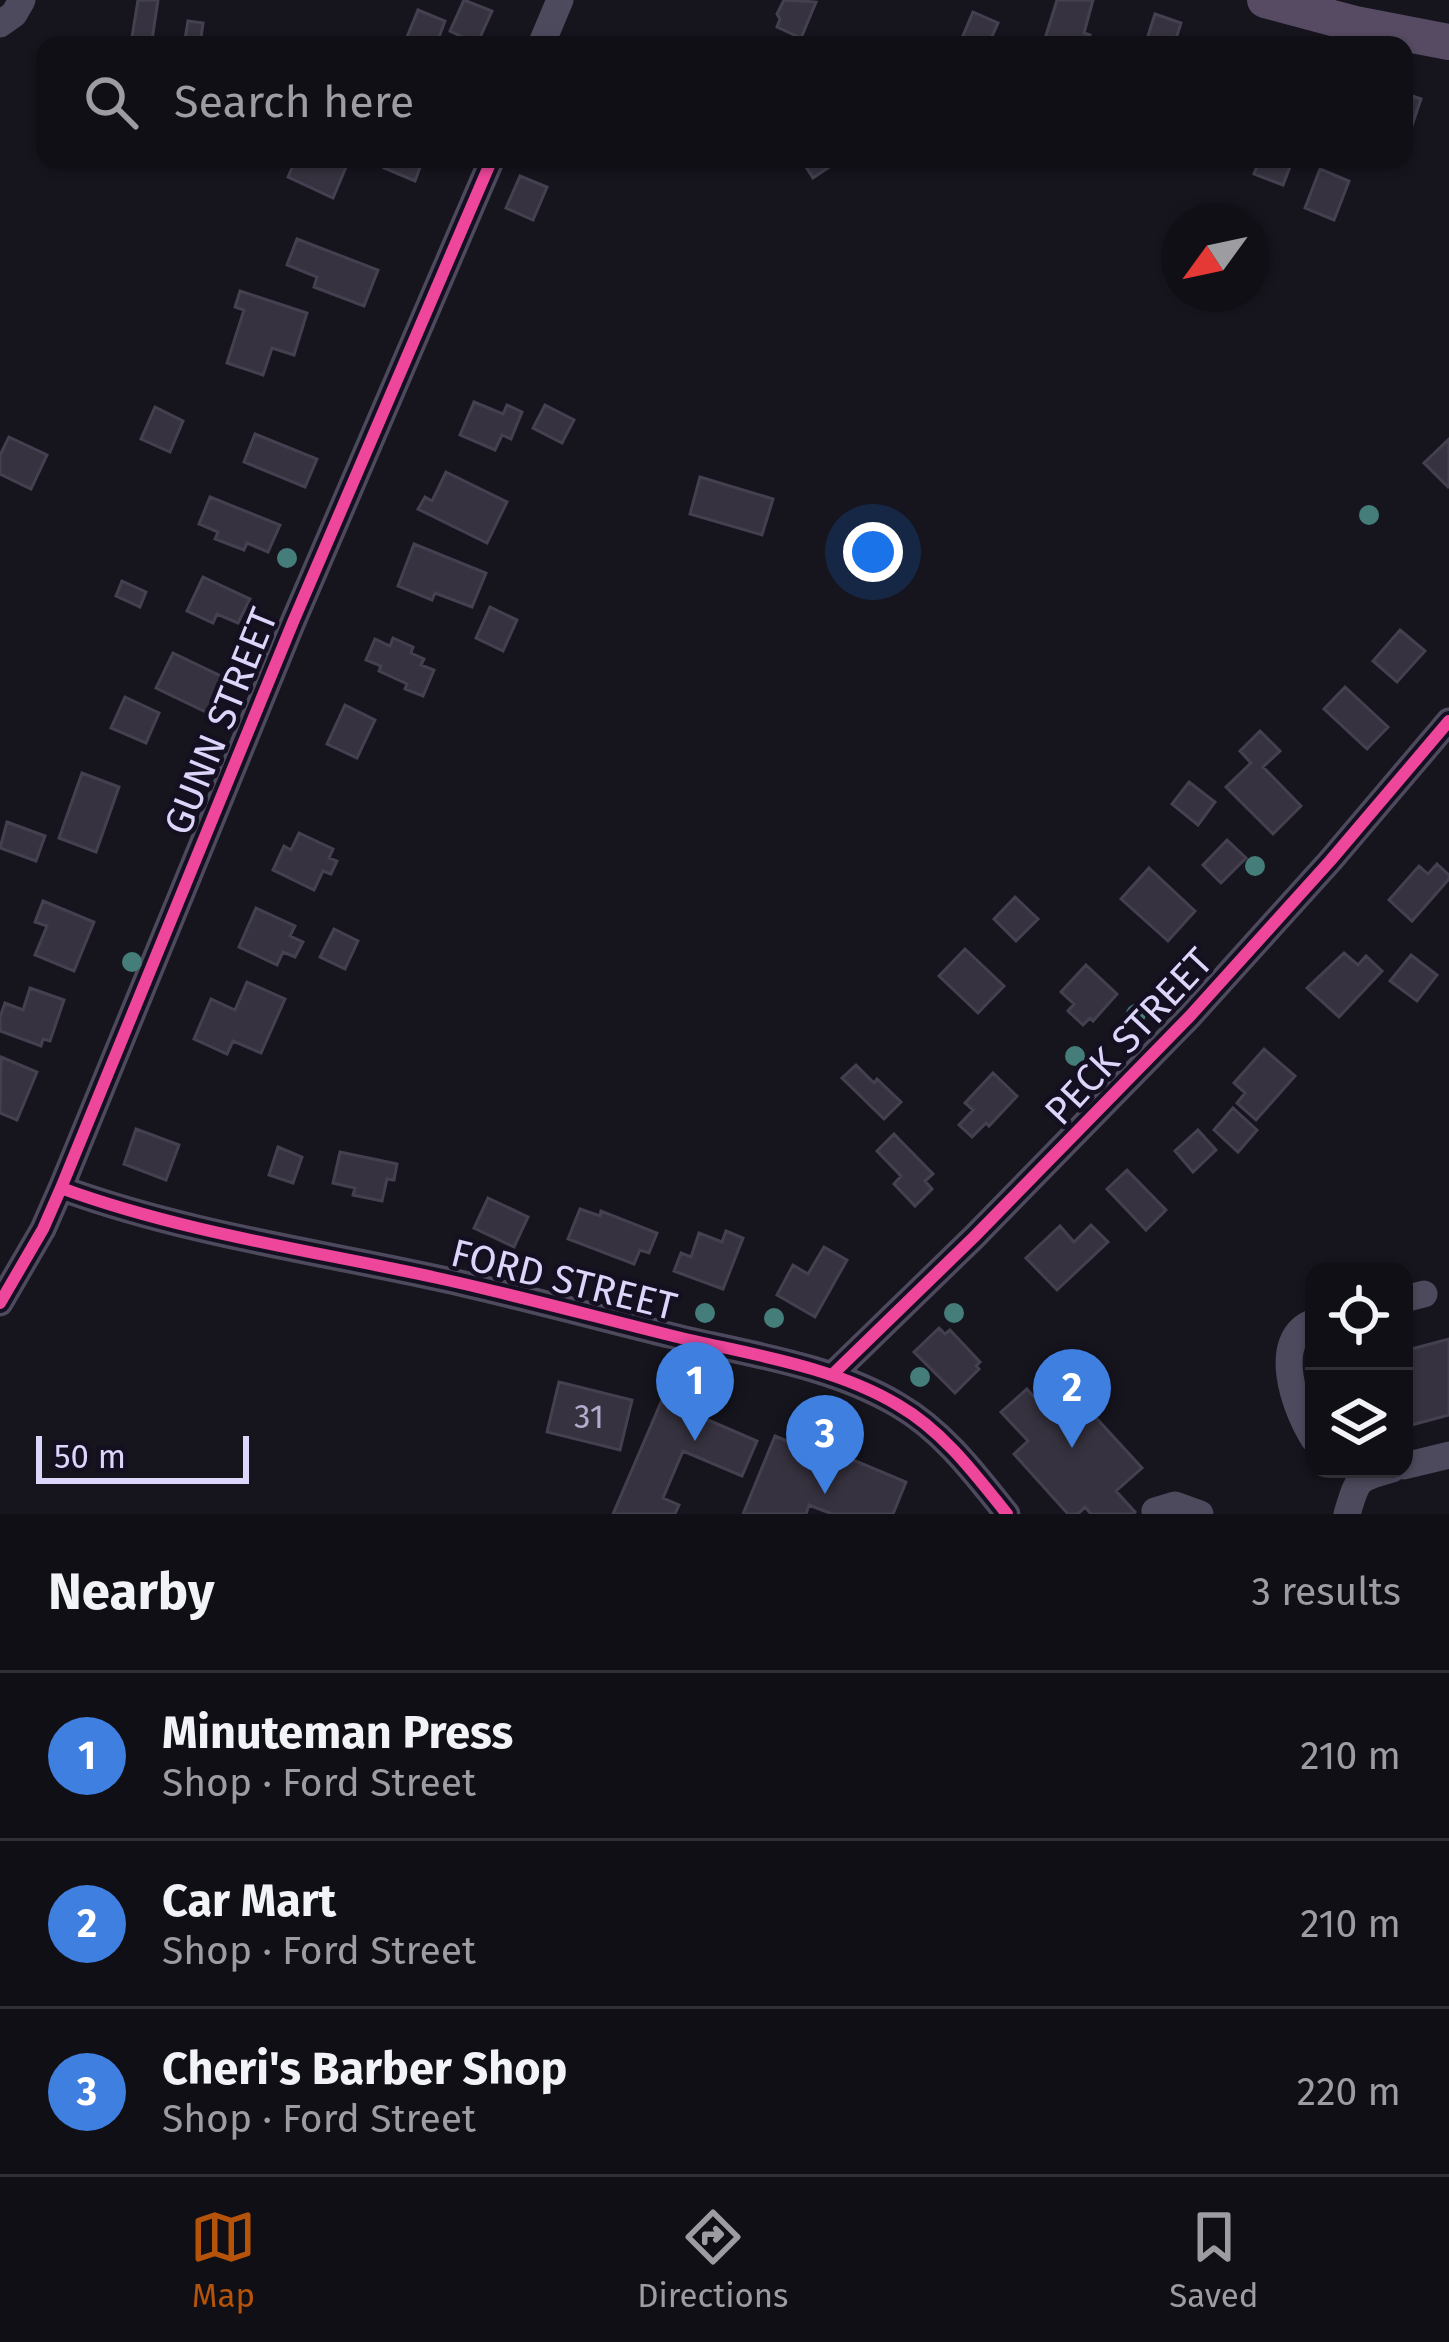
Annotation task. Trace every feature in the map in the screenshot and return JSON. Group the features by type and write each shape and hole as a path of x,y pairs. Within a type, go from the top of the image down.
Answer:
{"main road":[{"path":"1265,0 1449,42"}],"street":[{"path":"0,24 22,0"},
{"path":"545,36 560,0"},
{"name":"GUNN STREET","path":"0,1304 62,1188 293,622 488,168"},
{"name":"PECK STREET","path":"832,1375 1190,1016 1330,862 1449,721"},
{"name":"FORD STREET","path":"62,1188 181,1224 442,1279 832,1375 900,1406 926,1425 1007,1514"},
{"path":"1305,1325 1295,1334 1289,1359 1305,1425"},
{"path":"1413,1464 1449,1455"},
{"path":"1347,1514 1348,1478"},
{"path":"1156,1511 1175,1505 1200,1514"}],"building":[{"path":"138,0 158,0 153,36 132,36"},
{"path":"464,0 492,11 481,36 450,31"},
{"path":"784,0 816,2 802,36 777,27"},
{"path":"1057,0 1093,0 1084,33 1090,36 1046,36"},
{"path":"418,10 445,21 439,36 407,36"},
{"path":"973,12 998,23 992,36 963,36"},
{"path":"1155,14 1181,23 1177,36 1148,36"},
{"path":"188,21 203,23 201,36 186,36"},
{"path":"1413,96 1421,99 1413,122"},
{"path":"292,168 346,168 333,198 288,177"},
{"path":"384,168 420,168 415,181"},
{"path":"807,168 828,168 813,178"},
{"path":"1256,168 1290,168 1283,185 1254,174"},
{"path":"1320,169 1349,181 1334,220 1305,208"},
{"path":"520,176 547,187 533,220 506,208"},
{"path":"297,239 378,270 364,306 314,287 317,277 287,265"},
{"path":"240,291 307,313 294,355 272,348 263,375 227,363 244,310 235,307"},
{"path":"474,402 503,414 507,405 522,412 511,439 502,435 495,450 460,435"},
{"path":"545,405 574,420 562,443 533,428"},
{"path":"155,407 183,421 170,452 141,439"},
{"path":"255,434 317,459 305,487 244,462"},
{"path":"9,437 47,455 31,489 0,474 0,455"},
{"path":"1449,439 1449,486 1448,487 1424,463"},
{"path":"446,472 507,502 487,543 418,509 425,497 432,501"},
{"path":"700,477 773,499 762,535 690,514"},
{"path":"210,497 280,525 268,552 247,543 244,550 215,539 218,532 199,524"},
{"path":"414,544 486,573 472,607 435,593 432,600 398,586"},
{"path":"203,577 250,599 238,623 217,614 213,623 187,611"},
{"path":"122,581 146,592 140,607 116,596"},
{"path":"490,607 517,620 503,651 476,638"},
{"path":"1400,630 1425,651 1397,682 1373,661"},
{"path":"393,638 413,647 411,653 424,659 421,665 434,670 423,696 405,689 407,684 366,660 375,639 390,646"},
{"path":"173,653 227,679 210,714 156,688"},
{"path":"1345,687 1388,727 1367,749 1324,709"},
{"path":"125,697 159,713 146,743 111,728"},
{"path":"345,705 375,720 357,758 327,744"},
{"path":"1260,731 1280,751 1263,767 1301,806 1273,834 1226,787 1251,763 1240,751"},
{"path":"82,773 119,787 96,852 59,838"},
{"path":"1189,782 1215,802 1198,825 1172,804"},
{"path":"7,822 45,836 36,861 0,848"},
{"path":"299,833 333,849 329,858 337,861 331,874 323,871 314,890 273,870 284,846 291,850"},
{"path":"1227,840 1246,858 1221,883 1203,865"},
{"path":"1437,864 1449,879 1412,921 1389,900 1419,866 1428,874"},
{"path":"1149,868 1195,911 1168,941 1121,899"},
{"path":"1015,897 1038,919 1016,941 994,919"},
{"path":"43,901 94,922 74,971 35,955 47,926 35,922"},
{"path":"256,908 295,926 290,936 303,942 295,957 283,952 277,965 239,947"},
{"path":"334,929 358,941 345,969 320,957"},
{"path":"965,949 1004,986 978,1013 939,976"},
{"path":"1344,953 1358,965 1366,956 1382,971 1339,1017 1307,988"},
{"path":"1411,955 1437,975 1417,1001 1390,981"},
{"path":"1086,965 1117,994 1093,1021 1090,1018 1083,1025 1068,1011 1074,1004 1061,992"},
{"path":"247,982 285,999 261,1053 233,1041 227,1054 194,1039 211,999 235,1010"},
{"path":"30,988 64,1000 50,1041 43,1039 41,1046 0,1031 5,1003 23,1010"},
{"path":"1264,1049 1295,1076 1256,1120 1237,1103 1245,1093 1234,1083"},
{"path":"1,1057 37,1072 17,1120 0,1113"},
{"path":"856,1065 901,1102 884,1119 842,1078"},
{"path":"993,1073 1017,1096 972,1137 959,1125 973,1110 965,1103"},
{"path":"1233,1108 1257,1130 1238,1152 1214,1130"},
{"path":"136,1129 179,1145 166,1180 124,1164"},
{"path":"1198,1130 1216,1150 1193,1172 1175,1151"},
{"path":"894,1134 933,1174 925,1181 932,1189 915,1206 894,1184 901,1176 877,1151"},
{"path":"278,1147 302,1157 293,1183 269,1175"},
{"path":"340,1152 397,1164 394,1180 387,1179 382,1201 353,1195 355,1188 333,1183"},
{"path":"1127,1170 1166,1210 1146,1230 1107,1189"},
{"path":"488,1198 528,1217 514,1247 474,1228"},
{"path":"580,1209 600,1216 601,1211 657,1233 649,1253 640,1250 634,1264 568,1239"},
{"path":"1091,1225 1108,1242 1057,1290 1026,1258 1060,1226 1074,1242"},
{"path":"726,1231 743,1238 723,1289 674,1271 681,1253 691,1257 699,1233 722,1242"},
{"path":"824,1247 847,1260 815,1317 777,1295 793,1265 808,1274"},
{"path":"939,1328 945,1334 950,1330 980,1362 979,1369 955,1393 914,1352"},
{"path":"1449,1339 1449,1415 1413,1425 1413,1370 1413,1349"},
{"path":"559,1382 632,1400 620,1450 547,1432"},
{"path":"1027,1389 1053,1419 1077,1397 1142,1468 1116,1491 1133,1514 1091,1514 1085,1507 1078,1514 1068,1514 1014,1454 1028,1441 1001,1412"},
{"path":"662,1400 757,1441 742,1476 683,1451 663,1498 679,1505 675,1514 613,1514"},
{"path":"775,1436 824,1456 827,1449 906,1482 893,1514 832,1514 809,1505 806,1514 743,1514"}],"cycle path":[{"path":"0,1303 61,1188 293,622 488,168"},
{"path":"832,1375 1190,1016 1449,721"},
{"path":"61,1188 202,1229 471,1286 845,1380 898,1405 930,1427 1007,1514"}],"place":[{"name":"Minuteman Press","path":"695,1441"},
{"name":"Car Mart","path":"1072,1448"},
{"name":"Cheri's Barber Shop","path":"825,1494"}]}
